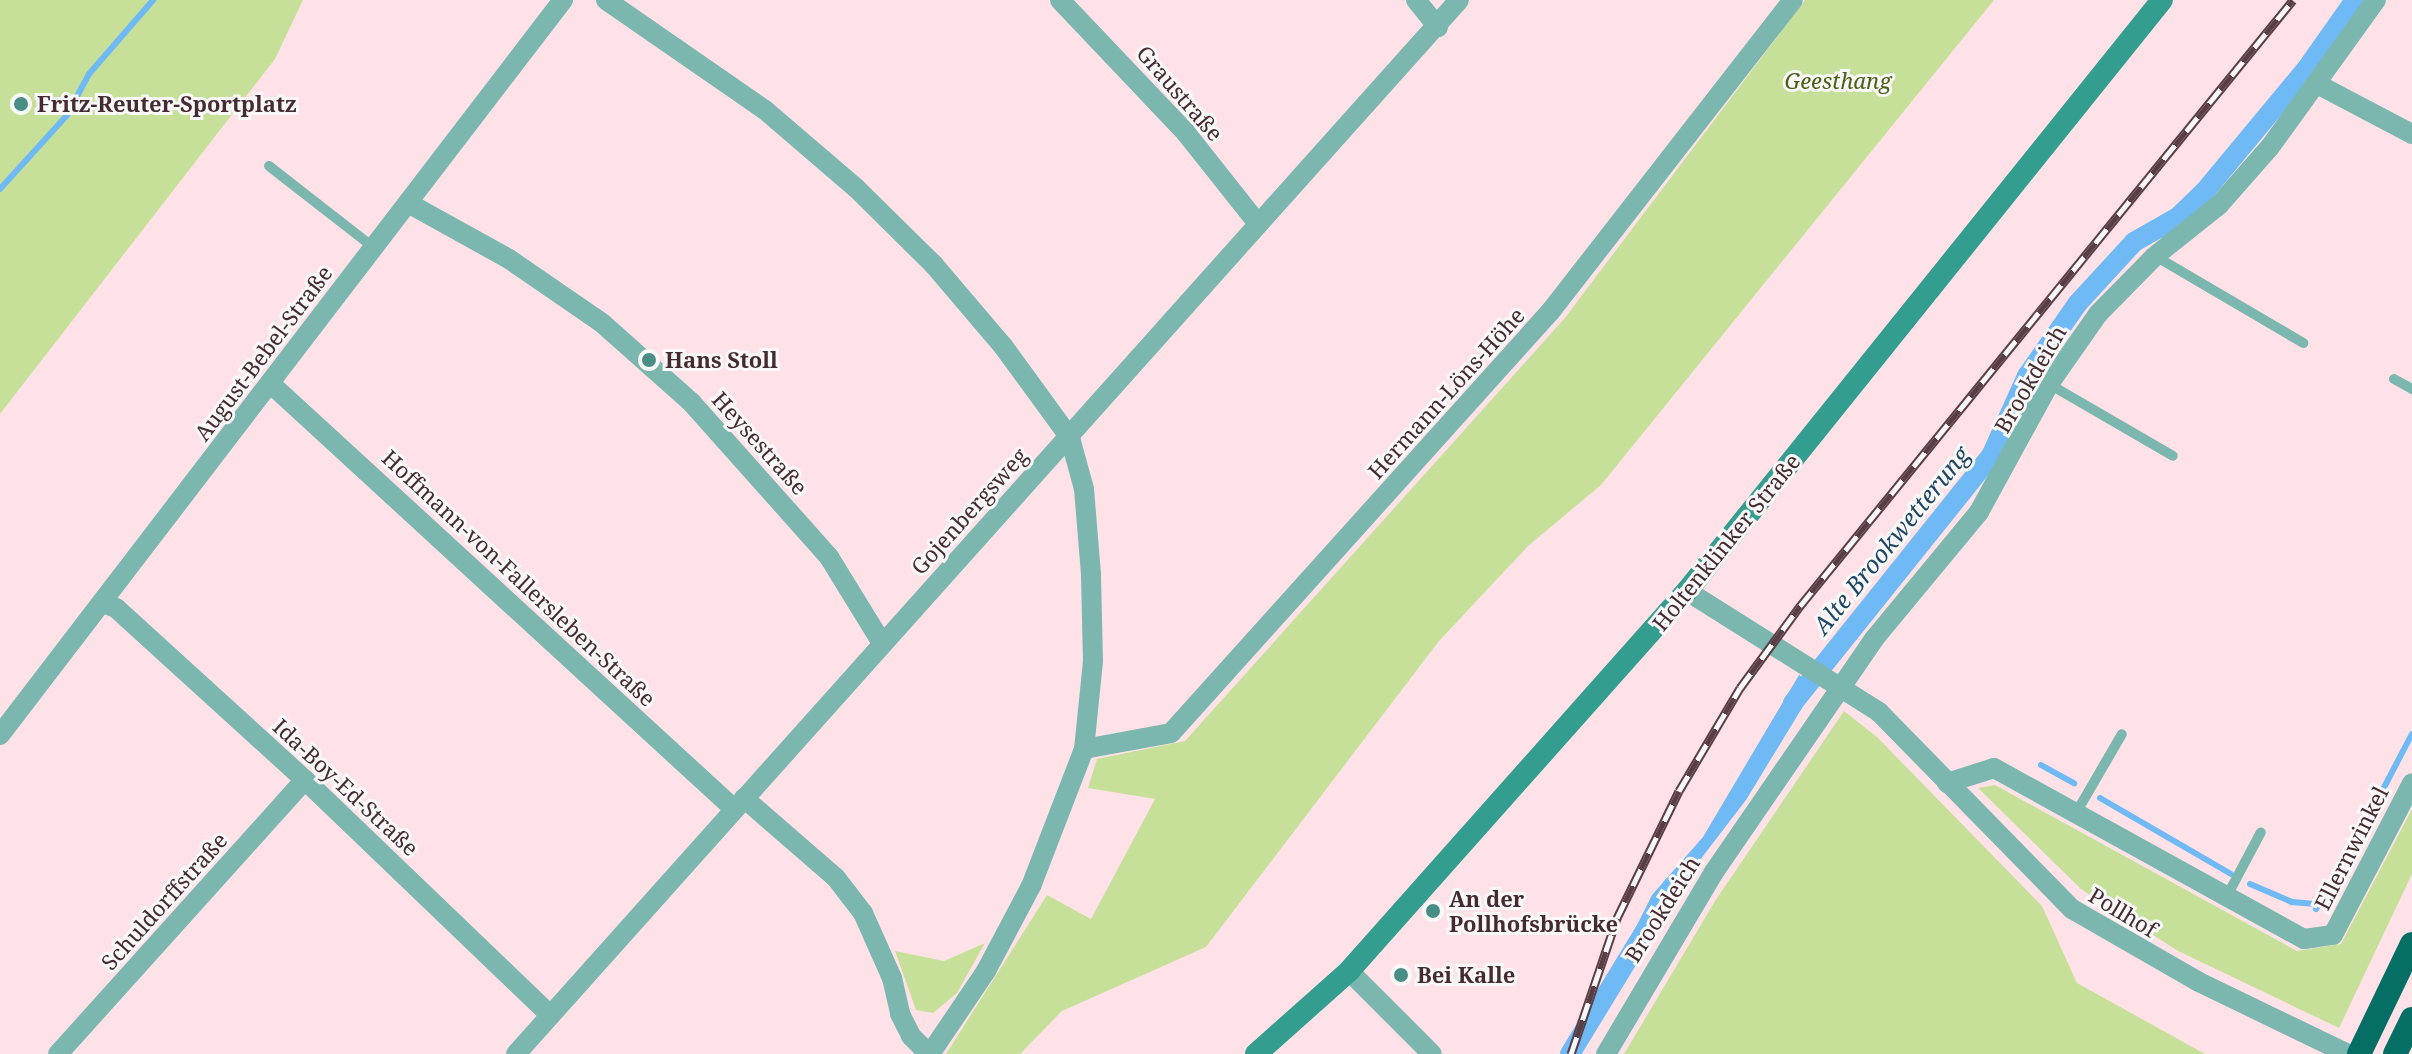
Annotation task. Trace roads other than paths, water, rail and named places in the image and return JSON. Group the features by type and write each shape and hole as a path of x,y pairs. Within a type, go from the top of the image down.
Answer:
{"highway":[{"path":"2359,1054 2412,944"},
{"path":"2395,1054 2412,1019"}],"main road":[{"name":"Holtenklinker Straße","path":"1256,1054 1349,971 1687,591 2162,0"}],"street":[{"name":"August-Bebel-Straße","path":"0,735 563,0"},
{"path":"606,0 765,110 856,188 944,277 1070,438 1084,489 1091,575 1093,661 1084,749 1031,886 986,971 930,1054"},
{"name":"Graustraße","path":"1060,0 1186,133 1258,224"},
{"path":"1416,0 1438,27"},
{"name":"Gojenbergsweg","path":"516,1054 1459,0"},
{"name":"Hermann-Löns-Höhe","path":"1084,749 1171,733 1550,312 1793,0"},
{"name":"Brookdeich","path":"1606,1054 1714,872 1841,684 1979,512 2049,384 2098,314 2155,256 2219,205 2319,85 2376,0"},
{"path":"2319,85 2412,134"},
{"name":"Heysestraße","path":"408,203 509,259 602,323 691,402 829,557 882,643"},
{"name":"Hoffmann-von-Fallersleben-Straße","path":"271,384 739,803 836,878 863,913 892,978 906,1025 930,1054"},
{"name":"Pollhof","path":"1687,591 1841,684 1879,712 2072,909 2144,953 2348,1054"},
{"name":"Ida-Boy-Ed-Straße","path":"103,603 116,608 305,780 550,1015"},
{"path":"1947,783 1994,768 2227,896"},
{"name":"Schuldorffstraße","path":"58,1054 305,780"},
{"name":"Ellernwinkel","path":"2227,896 2304,939 2333,935 2412,783"},
{"path":"1349,971 1432,1054"}],"lane":[{"path":"269,166 373,247"},
{"path":"2155,256 2303,343"},
{"path":"2394,379 2412,389"},
{"path":"2049,384 2173,456"},
{"path":"2076,813 2122,734"},
{"path":"2227,896 2261,832"}],"water":[{"path":"1799,675 1816,685 1746,800 1670,899 1635,929 1652,895 1703,837"}],"waterway":[{"path":"0,189 67,115 89,74 153,0"},
{"name":"Alte Brookwetterung","path":"1793,703 1991,456 2027,376 2078,303 2134,242 2178,217 2205,191 2307,68 2355,0"},
{"path":"2379,797 2412,734"},
{"path":"2041,765 2074,783"},
{"path":"2100,798 2231,874"},
{"path":"2316,909 2371,814"},
{"path":"2250,884 2292,902 2315,904"},
{"name":"Alte Brookwetterung","path":"1570,1054 1672,887"}],"railway":[{"path":"1571,1054 1617,918 1679,791 1740,688 1800,606 2293,0"}],"place":[{"name":"Fritz-Reuter-Sportplatz","path":"21,104"},
{"name":"Hans Stoll","path":"649,360"},
{"name":"An der Pollhofsbrücke","path":"1433,911"},
{"name":"Bei Kalle","path":"1401,975"}],"park label":[{"name":"Geesthang","path":"1838,81"}]}
